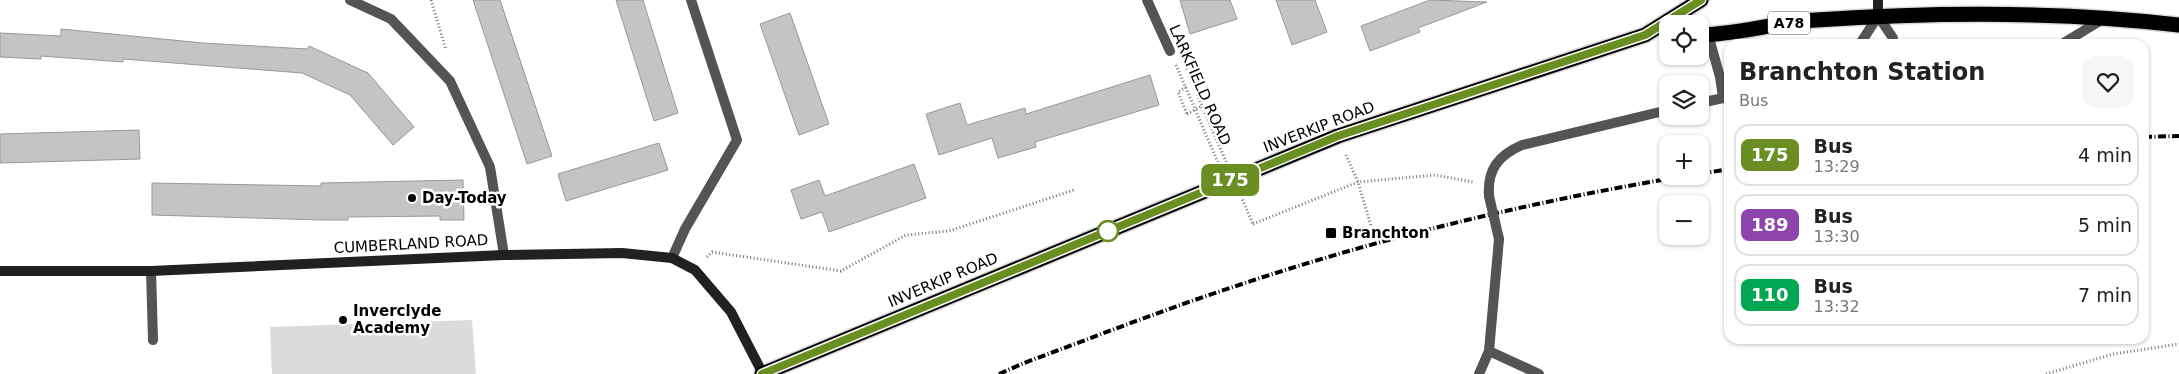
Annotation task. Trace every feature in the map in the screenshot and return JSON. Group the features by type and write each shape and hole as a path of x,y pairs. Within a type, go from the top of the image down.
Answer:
{"highway":[{"name":"INVERKIP ROAD","path":"763,374 1338,136 1645,35 1701,0"},
{"name":"A78","path":"1709,33 1800,21 1951,14 2103,19 2179,25"},
{"name":"INVERKIP ROAD","path":"1645,35 1659,35"}],"street":[{"path":"350,0 391,19 450,81 490,167 504,255"},
{"path":"672,258 685,229 737,140 691,0"},
{"name":"LARKFIELD ROAD","path":"1147,0 1175,52"},
{"path":"1863,39 1878,16 1878,0"},
{"path":"1878,16 1893,39"},
{"path":"2070,39 2103,19"},
{"path":"1709,47 1724,90"},
{"path":"1709,101 1724,97"},
{"path":"1479,374 1489,351 1499,239 1488,184 1497,162 1506,152 1522,145 1659,112"},
{"name":"CUMBERLAND ROAD","path":"0,271 151,271 504,255 622,253 672,258 694,270 731,312 763,374"},
{"path":"151,271 153,340"},
{"path":"1489,351 1538,374"}],"path":[{"path":"430,0 452,69 450,81"},
{"path":"1175,52 1202,106 1252,224 1358,182 1435,175 1488,184"},
{"name":"LARKFIELD ROAD","path":"1175,52 1186,87 1226,182"},
{"path":"1186,87 1178,92 1187,114 1202,106"},
{"path":"1338,136 1358,182 1371,226"},
{"path":"694,270 712,252 841,271 906,235 949,231 1074,190"},
{"path":"2046,374 2113,354 2179,344"}],"shaded area":[{"path":"472,320 476,374 272,374 270,327"}],"building":[{"path":"473,0 500,0 552,156 527,164"},
{"path":"616,0 643,0 678,113 654,121"},
{"path":"1180,0 1230,0 1237,19 1190,34"},
{"path":"1276,0 1315,0 1327,32 1292,45"},
{"path":"1430,0 1487,2 1418,28 1420,32 1370,51 1361,26"},
{"path":"790,13 829,124 799,135 760,24"},
{"path":"61,29 203,43 307,49 309,46 368,73 414,127 393,145 350,95 302,73 123,59 123,62 41,56 41,59 0,57 0,33 61,36"},
{"path":"1150,75 1159,105 1035,142 1036,147 998,158 992,138 939,155 926,114 960,103 967,125 1025,108 1026,114"},
{"path":"139,130 140,159 0,163 0,134"},
{"path":"659,143 668,170 566,201 558,174"},
{"path":"914,164 926,198 829,232 822,212 801,219 791,190 819,180 825,196"},
{"path":"463,180 464,220 440,220 440,216 348,217 348,220 322,220 152,215 152,183 321,186 321,183"}],"railway":[{"path":"2149,137 2179,136"},
{"path":"1709,172 1724,170"},
{"path":"999,374 1181,305 1344,252 1514,209 1659,181"}],"bus line":[{"name":"175","path":"762,374 1338,136 1645,35 1701,0"}],"place":[{"name":"Day-Today","path":"412,198"},
{"name":"Branchton","path":"1331,233"},
{"name":"Inverclyde Academy","path":"343,320"}]}
